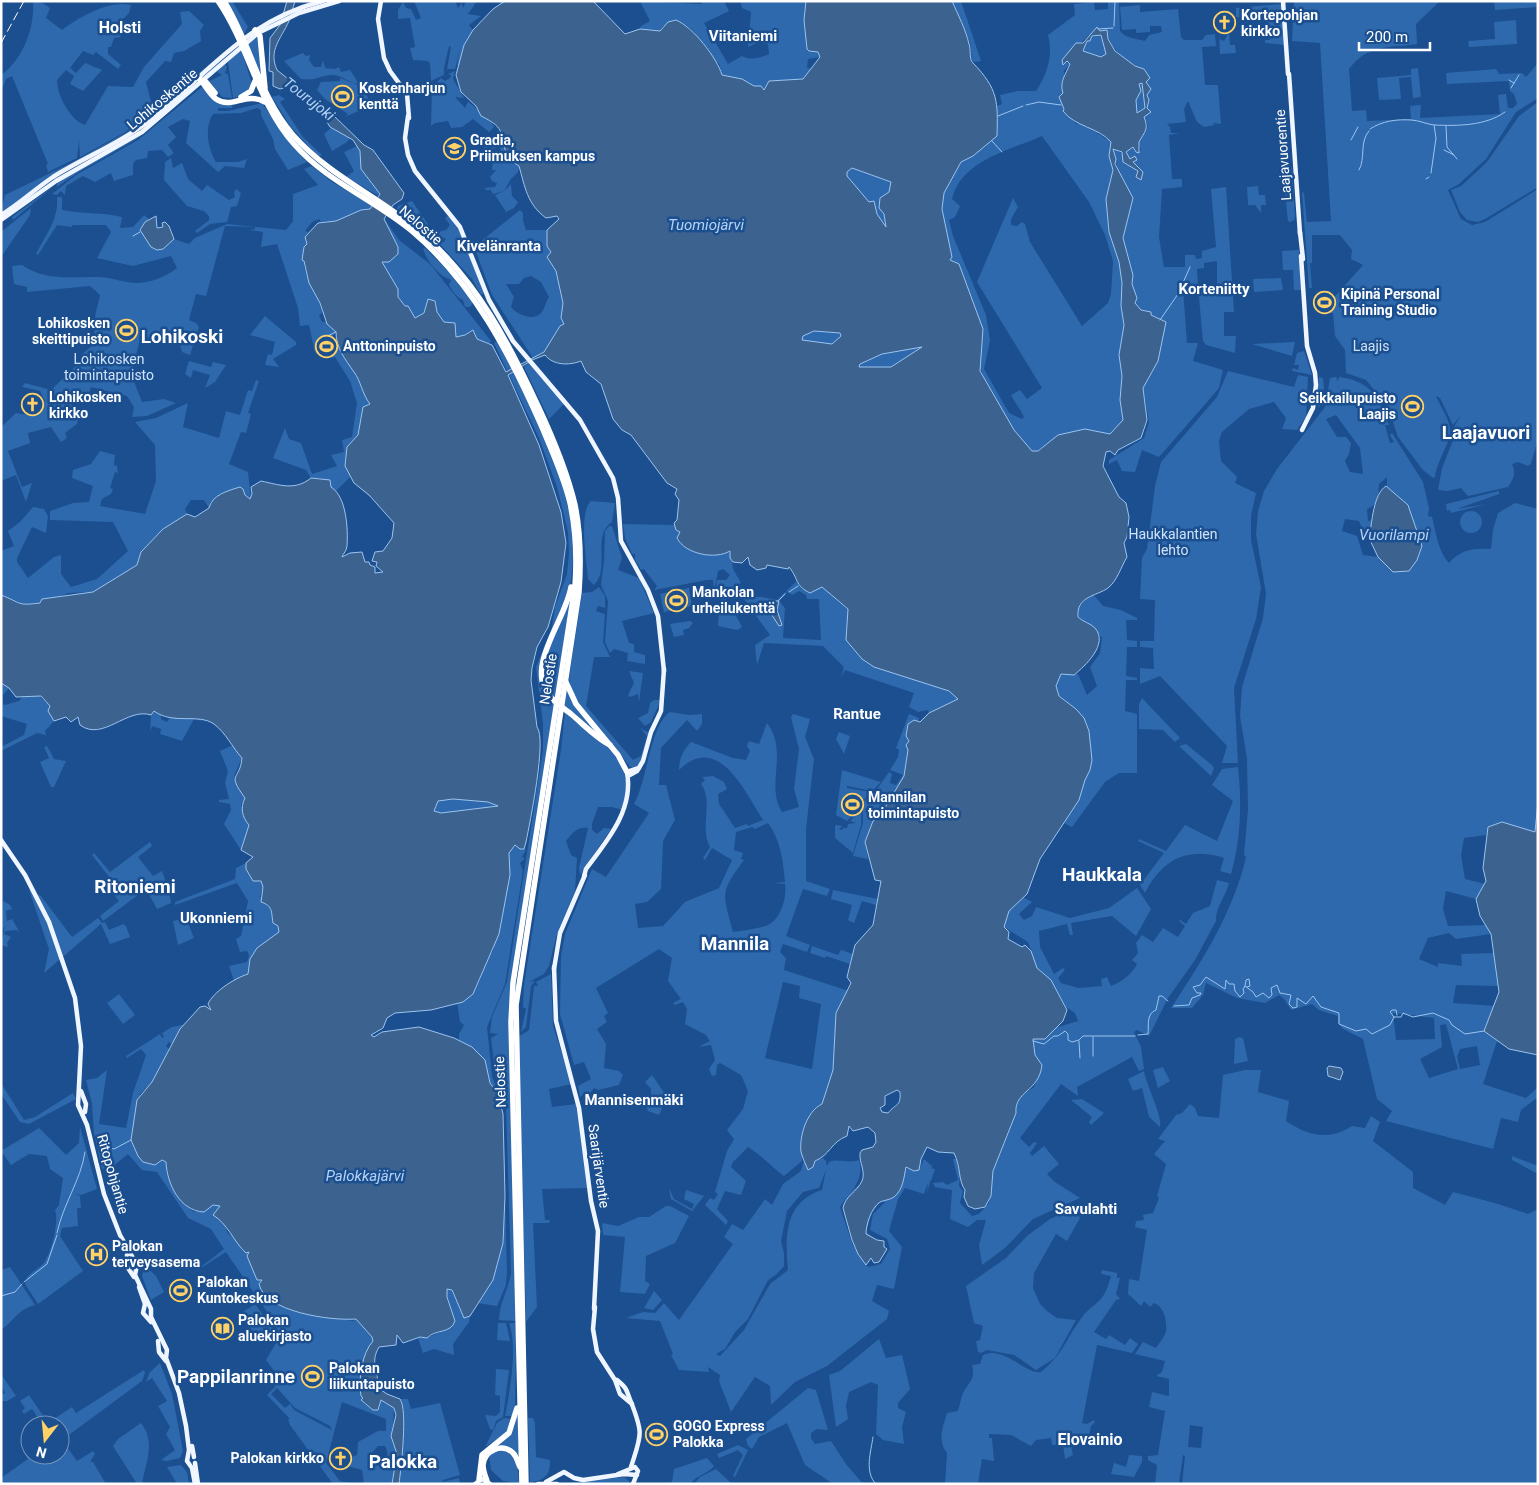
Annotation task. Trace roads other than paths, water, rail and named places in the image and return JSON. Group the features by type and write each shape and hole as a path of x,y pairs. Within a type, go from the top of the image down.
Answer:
{"highway":[{"name":"Nelostie","path":"218,1 233,26 266,102 284,131 344,186 373,200 428,239 457,268 491,315 517,368 566,473 579,531 581,562 579,592 565,680 560,699"},
{"name":"Nelostie","path":"224,1 238,27 265,92 287,129 312,158"},
{"path":"257,31 265,92"},
{"path":"200,79 206,82 220,97 232,100 248,94 255,80"},
{"path":"200,79 215,98 222,102 232,102 254,97 266,102"},
{"name":"Nelostie","path":"517,368 545,435 569,502 575,540 575,580 560,699 514,976 511,1014 522,1484"},
{"path":"575,580 571,586 561,620 542,660 541,679 544,689 553,700 610,745"},
{"path":"565,680 580,710 610,745 627,774"},
{"name":"Nelostie","path":"526,1484 516,1005 554,751 558,711"},
{"path":"476,1483 482,1455 509,1433 520,1402"},
{"path":"489,1482 483,1467 485,1459 488,1453 498,1448 512,1452 521,1469"}],"main road":[{"name":"Lohikoskentie","path":"1,220 56,181 142,132 235,48 276,17 323,1"},
{"name":"Lohikoskentie","path":"257,31 299,13 339,1"},
{"path":"381,1 378,22 384,58 410,102 406,139 408,156 415,171 460,227 489,300 513,341 580,420 613,478 618,498 621,541 656,610 664,671 661,707 643,761 638,768 627,774"},
{"name":"Laajavuorentie","path":"1284,1 1307,346 1315,373 1316,396 1308,422 1302,430"},
{"name":"Lohikoskentie","path":"1,215 54,177 131,133 200,79"},
{"name":"Saarijärventie","path":"623,1396 620,1394 616,1380 597,1352 594,1332 594,1300 598,1231 591,1201 579,1108 556,1021 554,967 560,933 584,876 625,809 629,793 627,774"},
{"name":"Ritopohjantie","path":"1,839 25,875 46,920 75,998 80,1030 80,1088 82,1101 78,1105 82,1108 85,1118 104,1194 129,1264 133,1270"},
{"name":"Ritopohjantie","path":"120,1235 135,1263"},
{"path":"129,1264 135,1263 133,1270 139,1287 164,1347 167,1350 162,1353"},
{"path":"148,1309 146,1315 154,1328 162,1353 176,1384 197,1484"},
{"name":"Saarijärventie","path":"616,1380 626,1387"},
{"path":"619,1390 626,1387 640,1426 630,1475 632,1484"},
{"path":"628,1393 623,1396 632,1404"},
{"path":"612,1476 632,1468 638,1471 632,1484"},
{"path":"538,1484 546,1482 564,1472 582,1480"},
{"path":"572,1477 572,1484 582,1480 636,1475"},
{"path":"546,1482 557,1484 557,1476"},
{"path":"476,1483 489,1482"}],"water":[{"path":"287,1 295,1 289,21 275,50 274,56 277,70 334,116 364,145 373,150 404,193 402,199 393,205 384,219 398,247 398,254 389,262 382,262 398,289 398,297 405,306 408,306 415,318 424,313 428,299 435,301 437,312 444,322 455,323 456,337 465,335 473,330 477,339 492,345 506,372 544,352 560,326 564,324 561,318 563,303 556,271 547,257 551,252 547,246 547,230 559,219 557,216 546,218 535,207 525,188 519,166 508,159 499,129 481,116 476,106 461,92 456,75 464,45 473,30 493,9 505,1 593,1 625,34 640,29 660,31 668,22 676,20 690,29 704,44 722,75 742,79 754,86 761,86 764,90 769,81 803,79 820,57 818,52 807,49 804,20 806,1 952,1 966,33 972,62 987,80 995,96 997,136 973,156 961,162 944,193 942,209 952,257 950,260 959,264 983,329 980,371 1014,430 1032,451 1038,451 1058,435 1085,429 1110,434 1123,420 1120,400 1122,376 1119,355 1124,325 1121,306 1122,283 1119,262 1109,232 1106,199 1113,170 1109,156 1111,142 1100,133 1074,120 1063,111 1064,109 1059,97 1063,93 1062,82 1070,64 1067,61 1063,65 1062,60 1076,43 1083,43 1097,27 1100,31 1107,30 1108,39 1115,51 1135,66 1144,69 1150,78 1146,82 1151,89 1147,95 1149,100 1147,108 1151,112 1144,117 1146,127 1139,142 1139,153 1133,147 1126,152 1130,159 1135,156 1137,160 1133,162 1143,172 1141,180 1136,177 1138,171 1123,162 1122,152 1113,149 1116,159 1115,164 1133,198 1123,238 1133,275 1132,284 1137,298 1135,303 1141,310 1151,312 1151,315 1166,322 1158,361 1143,388 1147,420 1141,438 1118,450 1115,455 1110,451 1106,452 1103,466 1119,497 1126,503 1129,517 1127,537 1124,543 1127,557 1111,585 1088,598 1080,605 1078,617 1095,628 1099,634 1097,648 1084,666 1074,675 1061,674 1056,686 1059,696 1084,718 1089,731 1092,760 1079,800 1040,859 1027,894 1009,911 1004,927 1009,932 1008,939 1022,947 1025,945 1031,951 1037,968 1051,980 1067,1010 1063,1021 1045,1039 1033,1039 1035,1055 1042,1065 1040,1074 1016,1106 1016,1113 993,1171 991,1196 985,1207 975,1209 968,1206 964,1197 965,1190 961,1182 958,1163 954,1153 938,1152 927,1147 921,1159 919,1170 914,1171 906,1167 903,1183 897,1194 880,1202 874,1208 870,1217 866,1234 877,1240 884,1241 884,1247 887,1249 879,1262 874,1263 871,1258 866,1265 858,1254 843,1208 846,1200 862,1181 860,1153 862,1150 873,1147 876,1142 875,1133 868,1127 853,1131 849,1126 847,1136 815,1161 813,1167 808,1170 801,1152 801,1139 808,1118 822,1104 833,1070 836,1013 851,983 847,977 855,945 873,925 881,881 875,880 865,842 873,821 880,816 904,776 908,750 906,745 909,741 906,736 908,724 914,720 920,722 929,713 958,699 949,691 874,667 862,659 846,640 848,609 822,587 810,593 805,590 801,587 789,567 788,569 767,565 766,568 757,570 750,565 748,557 742,563 733,562 730,558 730,551 717,555 701,554 693,552 681,544 677,538 680,532 676,530 674,523 677,520 679,500 675,494 677,489 667,483 631,435 622,430 613,419 601,384 586,372 581,361 561,364 552,361 545,355 532,360 508,375 539,445 561,512 566,543 561,582 548,627 537,647 532,668 531,680 537,727 540,735 540,747 537,782 526,842 524,849 520,849 515,845 509,853 510,875 499,934 473,994 463,1002 431,1010 395,1013 387,1018 383,1028 371,1035 374,1037 382,1032 419,1027 454,1038 472,1047 485,1060 490,1083 498,1094 503,1114 505,1196 503,1243 493,1280 470,1316 464,1318 452,1290 447,1289 447,1297 455,1321 450,1328 434,1333 427,1338 420,1337 403,1343 397,1335 396,1345 379,1347 376,1353 377,1387 387,1394 400,1399 404,1415 399,1484 392,1484 397,1454 391,1436 396,1415 394,1408 381,1400 378,1410 373,1410 361,1400 363,1398 360,1389 362,1367 366,1352 373,1341 372,1337 356,1319 331,1318 300,1313 273,1302 264,1294 259,1284 262,1280 257,1280 247,1256 249,1252 246,1253 223,1223 213,1215 220,1206 213,1205 204,1212 188,1207 176,1195 172,1187 166,1162 162,1160 155,1165 143,1162 138,1156 131,1140 137,1100 152,1082 180,1029 200,1007 205,1006 211,1010 208,1004 219,990 248,974 250,959 257,948 279,932 278,926 273,923 270,907 261,902 263,887 261,881 253,881 246,869 246,863 253,857 241,850 249,825 242,812 245,798 235,780 242,758 222,732 208,721 169,717 154,711 151,715 133,716 106,727 89,729 80,725 78,717 71,722 66,717 54,721 48,711 50,706 41,696 16,697 9,688 1,683 1,595 19,603 27,604 40,603 42,599 93,592 137,565 141,552 163,529 187,514 195,517 209,508 217,497 240,487 250,499 252,494 251,487 261,481 293,486 299,485 311,478 330,480 331,487 340,498 345,514 347,546 342,557 350,553 362,552 365,562 369,562 370,565 375,567 375,573 383,572 376,566 377,562 372,561 375,552 383,551 392,538 394,523 369,495 354,483 345,466 347,447 358,435 363,407 370,404 339,348 336,332 327,324 320,303 309,283 304,261 302,260 304,247 307,244 305,237 318,223 336,221 361,210 370,209 380,194 361,169 360,151 353,140 330,127 319,109 302,93 290,86 280,89 273,86 273,72 269,71 270,38 280,25","holes":["1101,35 1106,54 1101,57 1083,51 1087,41 1090,41 1092,36","1142,83 1145,108 1137,113 1136,100 1141,91 1139,84","852,168 891,182 889,192 880,198 879,208 884,214 886,227 877,214 874,201 869,202 847,176 847,172","814,331 840,333 841,336 832,344 802,340 803,336","922,347 891,367 859,367 860,364 882,354","453,799 488,802 498,806 441,813 434,811 438,801","897,1090 900,1092 899,1103 888,1113 882,1112 880,1108 885,1105 885,1096"]},
{"path":"156,216 157,228 163,227 162,223 165,222 169,226 174,239 163,249 157,250 151,247 140,230 145,222"},
{"name":"Vuorilampi","path":"1386,486 1408,505 1422,546 1417,560 1409,571 1393,572 1378,557 1369,538 1376,502"},
{"path":"773,601 779,601 777,610 782,625 779,626 768,609"},
{"path":"1538,802 1538,1055 1509,1049 1484,1031 1499,992 1491,934 1480,916 1476,899 1486,881 1483,868 1488,827 1502,822 1535,832"},
{"path":"1329,1066 1341,1068 1343,1072 1340,1080 1328,1076 1327,1068"}],"waterway":[{"path":"1114,26 1115,1"},
{"path":"1098,29 1113,28"},
{"path":"1511,88 1519,75"},
{"path":"1509,80 1514,83"},
{"path":"1026,105 1039,102 1061,105"},
{"path":"998,116 1023,106"},
{"path":"1370,129 1385,122 1400,120 1414,120 1434,125 1480,123 1505,112"},
{"path":"1431,173 1436,138 1434,125"},
{"path":"1446,126 1447,147 1457,159"},
{"path":"1351,140 1358,127"},
{"path":"1359,170 1364,140 1369,131"},
{"path":"992,141 1002,152"},
{"path":"1444,150 1454,155"},
{"path":"133,236 140,232"},
{"path":"1160,320 1178,294 1190,267"},
{"path":"325,337 336,332"},
{"path":"789,592 798,586"},
{"path":"778,601 785,594"},
{"path":"1174,1006 1189,1005 1192,998 1201,993 1197,993 1193,987 1200,985 1206,977 1225,989 1226,980 1229,984 1234,984 1235,991 1240,997 1244,993 1243,989 1245,986 1256,997 1263,993 1269,998 1272,995 1271,988 1277,985 1280,993 1291,995 1289,1004 1293,1008 1297,1007 1297,998 1306,1004 1313,996 1321,1007 1339,1013 1339,1024 1356,1031 1366,1029 1372,1034 1390,1025 1394,1017 1401,1017 1403,1013 1413,1017 1433,1013 1449,1020 1452,1025 1465,1034 1484,1031"},
{"path":"1245,986 1246,980 1249,979 1250,986 1247,987"},
{"path":"1138,1035 1148,1034 1149,1017 1156,1010 1159,996 1168,1001"},
{"path":"1394,1017 1390,1012 1392,1010 1396,1010 1397,1015"},
{"path":"1033,1041 1044,1044 1054,1036 1058,1036 1065,1031 1068,1034 1068,1040 1072,1042 1079,1040 1083,1036 1135,1036"},
{"path":"1093,1037 1093,1056"},
{"path":"1079,1041 1080,1058"},
{"path":"104,1146 114,1149 131,1140"},
{"path":"57,1233 63,1212 80,1172 85,1152"},
{"path":"24,1282 47,1264 57,1235"},
{"path":"1,1296 15,1292 22,1284"},
{"path":"873,1437 869,1468 872,1479 876,1484"}],"railway":[{"path":"1,43 24,1"}],"place":[{"name":"Kortepohjan kirkko","path":"1225,23"},
{"name":"Koskenharjun kenttä","path":"343,96"},
{"name":"Gradia, Priimuksen kampus","path":"454,148"},
{"name":"Kipinä Personal Training Studio","path":"1325,302"},
{"name":"Lohikosken skeittipuisto","path":"126,331"},
{"name":"Anttoninpuisto","path":"327,346"},
{"name":"Lohikosken kirkko","path":"33,405"},
{"name":"Seikkailupuisto Laajis","path":"1412,406"},
{"name":"Mankolan urheilukenttä","path":"676,600"},
{"name":"Mannilan toimintapuisto","path":"852,805"},
{"name":"Palokan terveysasema","path":"96,1254"},
{"name":"Palokan Kuntokeskus","path":"181,1290"},
{"name":"Palokan aluekirjasto","path":"222,1328"},
{"name":"Palokan liikuntapuisto","path":"313,1376"},
{"name":"GOGO Express Palokka","path":"657,1434"},
{"name":"Palokan kirkko","path":"340,1458"}],"district":[{"name":"Holsti","path":"120,27"},
{"name":"Viitaniemi","path":"743,36"},
{"name":"Kivelänranta","path":"499,246"},
{"name":"Korteniitty","path":"1214,289"},
{"name":"Lohikoski","path":"182,336"},
{"name":"Laajavuori","path":"1486,432"},
{"name":"Rantue","path":"857,714"},
{"name":"Haukkala","path":"1102,874"},
{"name":"Ritoniemi","path":"135,886"},
{"name":"Ukonniemi","path":"216,918"},
{"name":"Mannila","path":"735,943"},
{"name":"Mannisenmäki","path":"634,1100"},
{"name":"Savulahti","path":"1086,1209"},
{"name":"Pappilanrinne","path":"236,1376"},
{"name":"Elovainio","path":"1090,1439"},
{"name":"Palokka","path":"403,1461"}],"water label":[{"name":"Tourujoki","path":"309,99"},
{"name":"Tuomiojärvi","path":"706,225"},
{"name":"Palokkajärvi","path":"365,1176"}],"park label":[{"name":"Laajis","path":"1371,346"},
{"name":"Lohikosken toimintapuisto","path":"109,368"},
{"name":"Haukkalantien lehto","path":"1173,542"}]}
